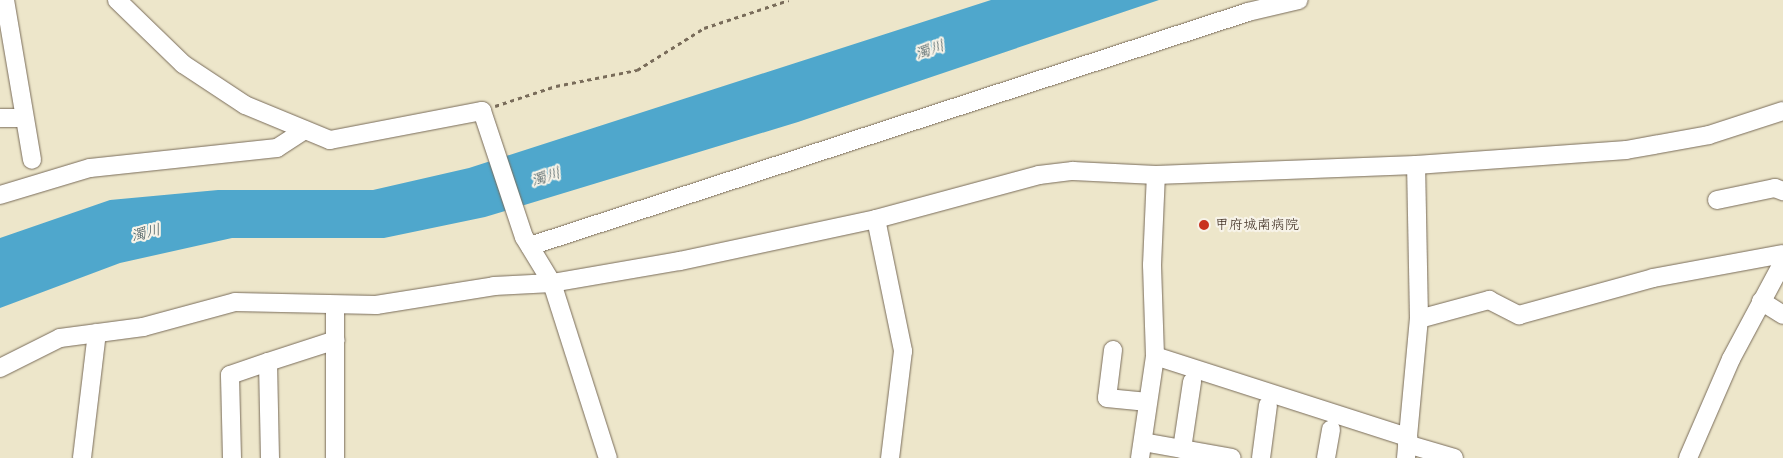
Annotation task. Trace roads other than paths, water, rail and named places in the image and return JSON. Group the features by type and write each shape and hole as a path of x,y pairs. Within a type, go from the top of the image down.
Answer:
{"street":[{"path":"5,0 32,160"},
{"path":"117,0 183,64 245,105 330,140 483,116 527,241 552,283 608,458"},
{"path":"527,241 1247,5 1299,0"},
{"path":"0,368 60,338 143,328 235,302 335,307 494,286 552,283 680,261 876,219 1039,174 1073,171 1156,176 1416,165 1626,150 1709,135 1783,111"},
{"path":"0,118 24,118"},
{"path":"0,194 90,168 277,148 305,130"},
{"path":"1407,446 1419,319 1416,165"},
{"path":"1156,176 1152,265 1155,356 1142,450 1182,449 1232,458"},
{"path":"1717,200 1775,188 1783,191"},
{"path":"876,219 903,351 890,458"},
{"path":"1419,319 1489,300 1519,315 1653,278 1783,254"},
{"path":"1688,458 1761,301 1783,262"},
{"path":"1761,301 1783,315"},
{"path":"335,307 335,458"},
{"path":"82,458 97,333"},
{"path":"232,458 230,375 336,340"},
{"path":"1112,350 1107,398 1148,402"},
{"path":"1155,356 1407,446 1454,458"},
{"path":"268,362 270,458"},
{"path":"1182,449 1192,382"},
{"path":"1260,458 1268,405"},
{"path":"1326,458 1331,429"}],"water":[{"name":"濁川","path":"991,0 1159,0 798,122 485,217 384,238 232,238 120,263 0,308 0,238 110,200 218,190 373,190 469,168"}],"place":[{"name":"甲府城南病院","path":"1204,225"}]}
